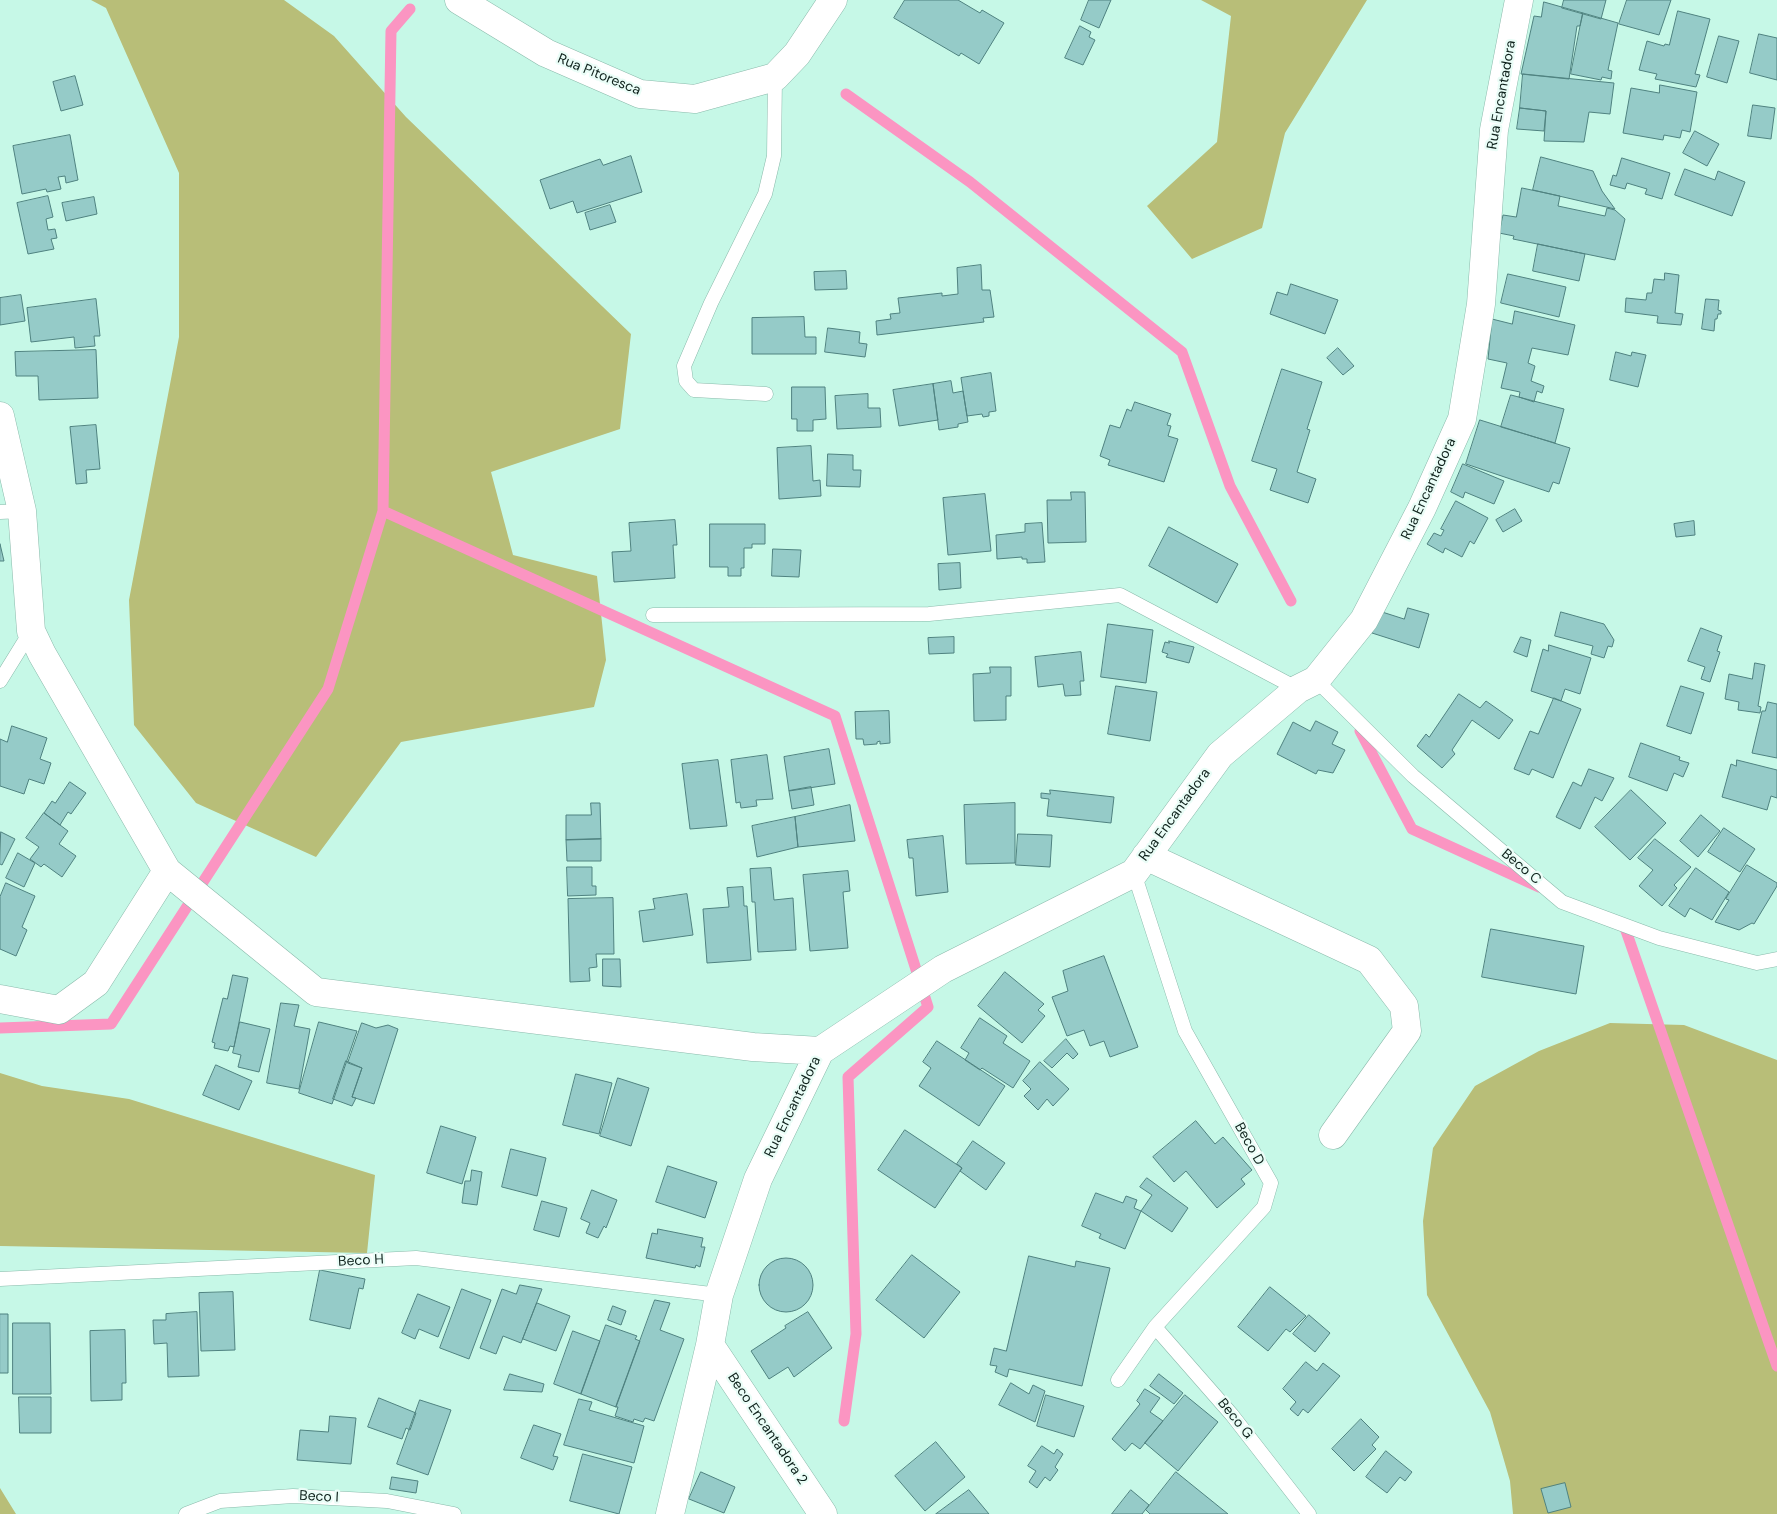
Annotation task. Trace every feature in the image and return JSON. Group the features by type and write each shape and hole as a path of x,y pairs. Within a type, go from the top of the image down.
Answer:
{"street":[{"name":"Rua Pitoresca","path":"459,0 546,53 640,94 695,99 775,78"},
{"path":"775,78 797,54 833,0"},
{"name":"Rua Encantadora","path":"670,1514 710,1345 719,1296 758,1179 820,1051 943,970 1140,864 1220,755 1307,685 1364,620 1422,508 1462,418 1481,304 1494,130 1520,0"},
{"path":"0,416 11,512 31,631 42,654 167,871 316,992 744,1046 820,1051"},
{"path":"1140,864 1369,960 1404,1006 1407,1031 1333,1136"},
{"path":"0,999 59,1010 96,983 167,871"},
{"name":"Beco Encantadora 2","path":"710,1345 823,1514"}],"lane":[{"path":"766,394 694,390 686,381 684,366 711,303 765,194 774,156 775,78"},
{"name":"Beco C","path":"653,615 930,614 1120,595 1307,685 1562,902 1659,938 1756,963 1777,959"},
{"path":"0,681 31,631"},
{"name":"Beco D","path":"1118,1380 1156,1327 1264,1207 1270,1183 1185,1031 1140,864"},
{"name":"Beco H","path":"0,1279 416,1258 719,1296"},
{"name":"Beco G","path":"1156,1327 1232,1415 1309,1514"},
{"name":"Beco I","path":"186,1514 220,1501 293,1496 387,1501 454,1514"}],"green space":[{"path":"91,0 284,0 334,36 406,117 631,334 620,429 491,472 513,555 597,576 606,660 594,707 401,742 316,857 196,803 134,725 129,600 179,337 179,173 106,8"},
{"path":"1201,0 1367,0 1285,133 1262,228 1192,259 1147,206 1217,142 1231,16"},
{"path":"1610,1023 1684,1025 1777,1060 1777,1514 1513,1514 1510,1481 1490,1412 1427,1295 1423,1221 1433,1148 1475,1086 1539,1051"},
{"path":"0,1073 42,1086 129,1099 375,1175 367,1253 0,1246"},
{"path":"0,1488 16,1514 0,1514"}],"building":[{"path":"905,0 958,0 980,13 982,10 1004,23 979,64 961,53 959,56 894,18"},
{"path":"1089,0 1111,0 1099,28 1081,20"},
{"path":"1564,0 1606,0 1601,19 1562,8"},
{"path":"1627,0 1671,0 1659,35 1619,24"},
{"path":"1544,2 1583,13 1580,26 1577,26 1569,79 1521,74 1534,16 1541,17"},
{"path":"1678,11 1710,19 1695,74 1700,75 1696,87 1655,79 1657,74 1639,70 1647,41 1664,46 1665,44 1669,45"},
{"path":"1583,13 1618,23 1608,70 1612,71 1611,79 1602,77 1601,80 1571,74"},
{"path":"1080,26 1091,32 1089,37 1095,40 1083,65 1065,58"},
{"path":"1759,34 1777,38 1777,80 1750,73"},
{"path":"1719,36 1739,41 1727,83 1707,77"},
{"path":"1523,74 1614,83 1610,114 1589,112 1584,142 1544,141 1546,111 1520,108"},
{"path":"75,76 83,105 61,111 53,82"},
{"path":"1660,85 1697,92 1690,132 1682,130 1680,138 1664,135 1663,140 1623,133 1631,88 1659,93"},
{"path":"1753,105 1775,108 1771,139 1748,136"},
{"path":"1520,108 1546,111 1544,131 1517,129"},
{"path":"1695,131 1719,144 1707,166 1683,153"},
{"path":"70,135 78,180 66,183 65,176 58,177 61,189 47,192 46,189 22,194 13,146"},
{"path":"631,156 642,192 577,213 573,201 550,209 540,180 600,159 603,165"},
{"path":"1541,157 1593,171 1602,191 1615,209 1533,190"},
{"path":"1622,158 1670,173 1662,199 1645,194 1647,189 1627,183 1625,189 1610,185 1613,175 1616,176"},
{"path":"1685,169 1715,180 1718,171 1745,182 1732,216 1675,195"},
{"path":"1522,188 1560,196 1558,206 1605,216 1607,208 1615,210 1625,219 1615,260 1513,239 1514,236 1499,233 1503,215 1516,217"},
{"path":"48,196 53,217 46,219 48,230 55,229 57,238 51,239 54,249 28,254 17,203"},
{"path":"94,197 97,214 66,221 62,203"},
{"path":"610,205 616,222 590,230 585,213"},
{"path":"1538,244 1585,254 1579,281 1533,271"},
{"path":"981,265 982,290 990,290 994,317 983,318 984,322 877,335 876,321 891,319 890,314 900,313 898,298 942,293 942,296 958,294 957,268"},
{"path":"846,271 847,289 815,290 814,272"},
{"path":"1665,273 1679,275 1675,313 1683,314 1681,325 1657,323 1658,316 1625,312 1626,298 1646,300 1647,293 1652,293 1654,279 1664,280"},
{"path":"1508,274 1566,287 1559,317 1501,303"},
{"path":"1291,284 1338,300 1325,334 1270,314 1277,292 1287,295"},
{"path":"21,295 25,321 0,325 0,298"},
{"path":"96,299 100,336 94,336 95,346 75,348 74,337 31,342 27,308"},
{"path":"1706,299 1719,300 1718,310 1721,311 1721,314 1718,314 1717,319 1715,319 1714,331 1702,329"},
{"path":"1515,311 1575,325 1568,355 1532,348 1528,363 1535,366 1531,381 1544,386 1542,393 1537,391 1534,402 1519,397 1520,392 1501,388 1507,363 1488,359 1492,319 1512,324"},
{"path":"804,317 805,337 816,337 816,354 752,354 752,318"},
{"path":"828,328 860,332 859,343 867,344 865,357 825,352"},
{"path":"1338,348 1354,366 1343,375 1327,358"},
{"path":"96,350 98,398 39,400 38,376 16,376 15,352"},
{"path":"1616,352 1631,356 1632,352 1646,355 1638,387 1610,380"},
{"path":"1282,369 1322,382 1307,429 1310,430 1297,472 1316,479 1308,503 1270,490 1277,469 1252,461"},
{"path":"991,373 996,411 989,412 989,416 983,417 982,414 967,416 961,378"},
{"path":"951,381 953,393 963,391 968,422 958,424 958,427 939,430 933,384"},
{"path":"933,384 938,420 899,426 893,390"},
{"path":"792,387 825,387 826,419 813,420 813,431 797,431 797,419 792,419"},
{"path":"868,394 868,408 880,408 881,427 837,429 835,396"},
{"path":"1511,395 1564,409 1555,443 1501,427"},
{"path":"1135,402 1171,414 1167,425 1171,426 1168,436 1178,439 1164,482 1108,465 1110,460 1100,456 1110,425 1120,428 1127,409 1131,411"},
{"path":"1480,420 1570,448 1559,484 1553,482 1549,492 1466,464"},
{"path":"96,425 100,469 86,470 87,483 76,484 70,427"},
{"path":"811,446 813,481 820,480 821,496 779,499 777,448"},
{"path":"828,454 853,455 853,470 861,470 860,487 827,486"},
{"path":"1463,464 1504,481 1494,504 1465,492 1463,498 1451,492"},
{"path":"1071,492 1085,492 1086,542 1048,543 1047,500 1071,500"},
{"path":"985,494 991,551 948,555 943,498"},
{"path":"1456,501 1488,518 1474,544 1470,541 1462,557 1445,548 1443,553 1427,544 1434,533 1441,536 1444,530 1441,529"},
{"path":"1515,509 1522,521 1503,532 1496,520"},
{"path":"675,520 677,545 673,545 675,578 614,582 612,552 631,551 629,523"},
{"path":"1694,521 1695,535 1676,537 1674,524"},
{"path":"1042,523 1045,562 1027,563 1027,559 1022,559 1022,557 997,559 996,535 1025,532 1025,524"},
{"path":"710,524 765,524 765,544 752,544 752,548 744,548 744,568 741,568 741,576 728,576 728,567 710,567"},
{"path":"1169,527 1238,564 1217,603 1149,566"},
{"path":"0,544 4,561 0,561"},
{"path":"773,549 801,550 799,577 772,576"},
{"path":"960,563 961,588 939,590 938,564"},
{"path":"1408,608 1429,614 1419,648 1372,633 1379,611 1404,619"},
{"path":"1561,612 1604,624 1614,640 1612,647 1608,646 1604,658 1591,654 1593,646 1555,636"},
{"path":"1108,624 1153,630 1146,683 1101,677"},
{"path":"1701,628 1722,636 1717,651 1720,652 1710,682 1701,679 1705,667 1688,661"},
{"path":"954,637 954,653 929,654 928,638"},
{"path":"1521,637 1531,640 1527,657 1514,652"},
{"path":"1169,641 1194,647 1189,663 1166,657 1168,654 1162,652 1165,642 1169,643"},
{"path":"1549,645 1591,658 1580,694 1565,689 1561,701 1531,691 1543,649 1548,651"},
{"path":"1081,652 1084,681 1080,681 1081,695 1065,696 1063,684 1038,687 1035,657"},
{"path":"1755,663 1765,665 1758,706 1761,707 1760,713 1738,710 1739,702 1725,699 1729,674 1752,679"},
{"path":"990,667 1011,667 1011,696 1006,696 1006,720 974,721 973,674 990,673"},
{"path":"1116,686 1157,692 1150,741 1108,734"},
{"path":"1681,686 1704,693 1691,734 1667,726"},
{"path":"1459,694 1480,708 1486,701 1513,720 1499,739 1472,720 1452,750 1455,754 1442,768 1417,746 1426,734 1429,737"},
{"path":"1554,698 1581,709 1553,778 1532,769 1529,775 1514,769 1530,731 1538,734"},
{"path":"1768,702 1777,704 1777,758 1752,753 1762,711 1765,711"},
{"path":"889,711 890,743 880,744 880,741 877,744 864,745 863,739 856,739 855,712"},
{"path":"1316,721 1338,732 1332,744 1345,750 1333,773 1318,770 1316,774 1277,754 1293,722 1310,731"},
{"path":"12,726 47,738 40,759 51,763 44,784 29,779 24,794 0,786 0,739 7,742"},
{"path":"1641,743 1680,757 1679,760 1689,763 1683,777 1674,773 1667,791 1629,777"},
{"path":"829,749 835,784 789,791 784,757"},
{"path":"767,755 773,799 756,800 757,806 741,808 740,802 736,803 731,760"},
{"path":"718,760 727,826 690,829 682,764"},
{"path":"1737,760 1777,770 1777,798 1771,796 1767,810 1722,797 1731,764 1736,766"},
{"path":"1589,769 1614,778 1602,801 1595,797 1580,829 1556,817 1573,782 1581,786"},
{"path":"70,782 86,793 71,814 68,812 60,825 44,813 52,801 55,803"},
{"path":"811,787 814,805 792,809 789,791"},
{"path":"1050,790 1114,797 1111,823 1047,816 1049,799 1041,798 1041,793 1050,794"},
{"path":"1631,790 1666,823 1630,860 1595,827"},
{"path":"591,803 600,803 601,839 566,840 566,815 591,815"},
{"path":"1015,803 1015,863 966,864 964,805"},
{"path":"850,805 855,841 798,847 795,817"},
{"path":"44,813 68,831 59,844 76,856 62,877 44,864 41,867 30,859 39,847 26,838"},
{"path":"1701,815 1720,831 1698,857 1680,841"},
{"path":"795,817 798,847 757,857 752,826"},
{"path":"1724,828 1755,849 1740,872 1708,852"},
{"path":"1,832 15,839 2,865 0,864"},
{"path":"1018,834 1052,835 1050,867 1016,865"},
{"path":"943,836 948,892 916,896 913,858 909,858 907,840"},
{"path":"601,839 601,861 567,861 566,840"},
{"path":"1655,839 1691,867 1674,885 1677,888 1662,906 1639,886 1653,870 1638,858"},
{"path":"18,853 35,863 24,887 6,878"},
{"path":"1747,865 1777,883 1777,886 1754,924 1752,923 1739,930 1715,922 1729,900 1726,899"},
{"path":"567,867 592,867 592,886 596,886 596,895 568,896"},
{"path":"771,868 774,900 793,898 796,950 758,952 755,902 752,902 750,869"},
{"path":"1696,868 1729,892 1712,920 1690,908 1685,917 1669,906"},
{"path":"848,871 850,891 843,892 848,948 810,951 803,875"},
{"path":"6,883 35,896 22,927 27,930 16,956 0,949 0,897"},
{"path":"743,887 744,906 747,906 751,960 707,963 703,909 729,907 727,888"},
{"path":"687,894 693,935 643,942 639,911 655,909 653,899"},
{"path":"613,898 614,954 596,954 597,967 589,968 590,981 570,982 568,899"},
{"path":"1491,929 1584,946 1576,994 1482,977"},
{"path":"1104,956 1138,1047 1110,1057 1104,1041 1090,1046 1084,1030 1067,1036 1052,997 1068,991 1063,971"},
{"path":"603,959 620,959 621,987 603,986"},
{"path":"1005,972 1044,1004 1038,1010 1045,1016 1022,1043 978,1006"},
{"path":"233,975 248,978 234,1047 230,1046 228,1051 214,1048 215,1043 212,1042 223,998 227,999"},
{"path":"281,1003 299,1005 294,1026 310,1029 299,1089 267,1083"},
{"path":"980,1018 1007,1036 1003,1043 1030,1061 1013,1088 982,1068 980,1070 965,1060 969,1053 961,1048"},
{"path":"240,1022 270,1029 259,1072 238,1067 241,1055 233,1053"},
{"path":"319,1022 357,1031 332,1104 299,1093"},
{"path":"362,1023 376,1028 388,1025 398,1029 374,1104 352,1097 362,1068 348,1063"},
{"path":"1066,1039 1078,1054 1073,1059 1067,1053 1052,1068 1044,1061"},
{"path":"937,1041 1005,1086 979,1126 919,1086 931,1068 923,1062"},
{"path":"346,1061 362,1068 352,1097 356,1098 352,1106 333,1099"},
{"path":"1040,1062 1069,1089 1053,1106 1047,1099 1038,1110 1024,1096 1031,1089 1023,1081"},
{"path":"216,1065 252,1081 239,1110 203,1095"},
{"path":"576,1074 612,1083 599,1134 563,1125"},
{"path":"618,1078 649,1088 631,1146 600,1136"},
{"path":"1196,1121 1215,1144 1223,1137 1252,1170 1241,1179 1245,1184 1217,1208 1186,1171 1174,1182 1153,1157"},
{"path":"441,1126 476,1137 462,1184 427,1173"},
{"path":"905,1130 962,1168 935,1208 878,1170"},
{"path":"973,1141 1005,1163 986,1190 960,1171 962,1168 957,1164"},
{"path":"511,1149 546,1158 537,1196 502,1187"},
{"path":"668,1166 717,1182 705,1218 656,1202"},
{"path":"472,1170 482,1172 477,1205 462,1203 465,1181 470,1181"},
{"path":"1147,1178 1188,1208 1172,1232 1141,1211 1152,1195 1140,1187"},
{"path":"592,1190 617,1200 606,1228 604,1226 598,1238 586,1233 590,1223 581,1219"},
{"path":"1096,1193 1123,1203 1126,1196 1137,1200 1134,1208 1141,1211 1125,1249 1099,1238 1101,1234 1082,1226"},
{"path":"542,1201 567,1208 559,1237 534,1230"},
{"path":"658,1229 703,1238 701,1247 705,1247 700,1267 696,1265 695,1268 646,1258 652,1233 657,1234"},
{"path":"912,1255 960,1292 924,1338 876,1300"},
{"path":"1029,1256 1075,1267 1076,1261 1110,1268 1082,1386 1009,1369 1007,1377 995,1372 997,1366 990,1365 994,1348 1006,1351"},
{"path":"786,1258 796,1260 805,1266 811,1275 813,1285 811,1295 805,1304 796,1310 786,1312 776,1310 767,1304 761,1295 759,1285 761,1275 767,1266 776,1260"},
{"path":"320,1270 365,1279 363,1289 359,1288 350,1329 310,1320"},
{"path":"520,1285 542,1289 521,1343 503,1336 496,1354 480,1348 502,1289 516,1294"},
{"path":"1270,1287 1306,1316 1290,1332 1286,1329 1268,1351 1238,1327"},
{"path":"462,1289 491,1300 469,1359 440,1348"},
{"path":"233,1292 235,1350 201,1351 199,1293"},
{"path":"418,1294 450,1307 438,1337 419,1329 415,1339 402,1333"},
{"path":"655,1300 670,1303 660,1330 684,1339 654,1421 645,1418 643,1422 634,1419 633,1422 615,1416 618,1407 616,1407"},
{"path":"537,1303 570,1316 556,1351 523,1339"},
{"path":"613,1306 626,1311 621,1325 608,1320"},
{"path":"197,1312 199,1376 168,1377 167,1343 154,1344 153,1320 166,1320 166,1314"},
{"path":"808,1312 832,1348 794,1377 788,1367 769,1379 751,1351"},
{"path":"0,1314 8,1314 8,1373 0,1373"},
{"path":"1309,1315 1330,1333 1315,1352 1293,1334"},
{"path":"13,1323 50,1323 51,1394 13,1394"},
{"path":"606,1325 637,1336 635,1339 640,1341 616,1407 581,1394"},
{"path":"125,1330 126,1383 122,1383 122,1400 91,1401 90,1331"},
{"path":"573,1331 600,1341 581,1394 554,1384"},
{"path":"1306,1362 1317,1371 1323,1363 1340,1376 1308,1413 1303,1409 1298,1416 1290,1409 1296,1402 1283,1389"},
{"path":"510,1374 544,1384 542,1392 504,1390"},
{"path":"1159,1374 1183,1393 1174,1404 1150,1386"},
{"path":"1011,1383 1029,1394 1033,1385 1045,1391 1035,1422 999,1405"},
{"path":"1145,1389 1160,1398 1150,1412 1163,1421 1140,1449 1132,1443 1125,1451 1112,1439 1140,1404 1137,1401"},
{"path":"1046,1395 1084,1406 1074,1437 1037,1426"},
{"path":"1185,1395 1218,1422 1178,1471 1145,1443"},
{"path":"19,1397 51,1397 51,1433 20,1433"},
{"path":"379,1398 416,1413 410,1430 406,1428 402,1439 368,1427"},
{"path":"579,1399 592,1402 589,1410 644,1426 634,1463 564,1445"},
{"path":"420,1400 451,1410 428,1475 397,1464"},
{"path":"330,1416 356,1418 351,1464 297,1460 300,1430 328,1432"},
{"path":"1361,1419 1379,1437 1372,1445 1376,1449 1354,1471 1332,1449"},
{"path":"534,1425 561,1434 553,1456 558,1457 553,1470 521,1458"},
{"path":"936,1442 965,1477 925,1511 895,1476"},
{"path":"1042,1446 1054,1454 1057,1449 1063,1454 1055,1467 1058,1470 1050,1481 1045,1477 1037,1488 1029,1482 1036,1471 1028,1466"},
{"path":"1386,1451 1412,1472 1405,1481 1400,1477 1387,1493 1366,1477"},
{"path":"583,1454 632,1467 619,1514 570,1501"},
{"path":"701,1472 735,1487 724,1513 689,1499"},
{"path":"1176,1472 1228,1514 1150,1514 1146,1510"},
{"path":"392,1477 418,1481 416,1493 390,1489"},
{"path":"1565,1483 1571,1507 1548,1513 1541,1489"},
{"path":"969,1490 989,1514 936,1514"},
{"path":"1131,1490 1149,1505 1142,1514 1112,1514"}],"waterway":[{"path":"0,1028 111,1024 328,689 383,511 391,31 410,9"},
{"path":"846,94 970,182 1182,352 1230,486 1291,601"},
{"path":"383,511 835,716 928,1007 848,1077 856,1334 844,1421"},
{"path":"1360,731 1412,829 1539,887"},
{"path":"1620,923 1624,925 1777,1366"}]}
